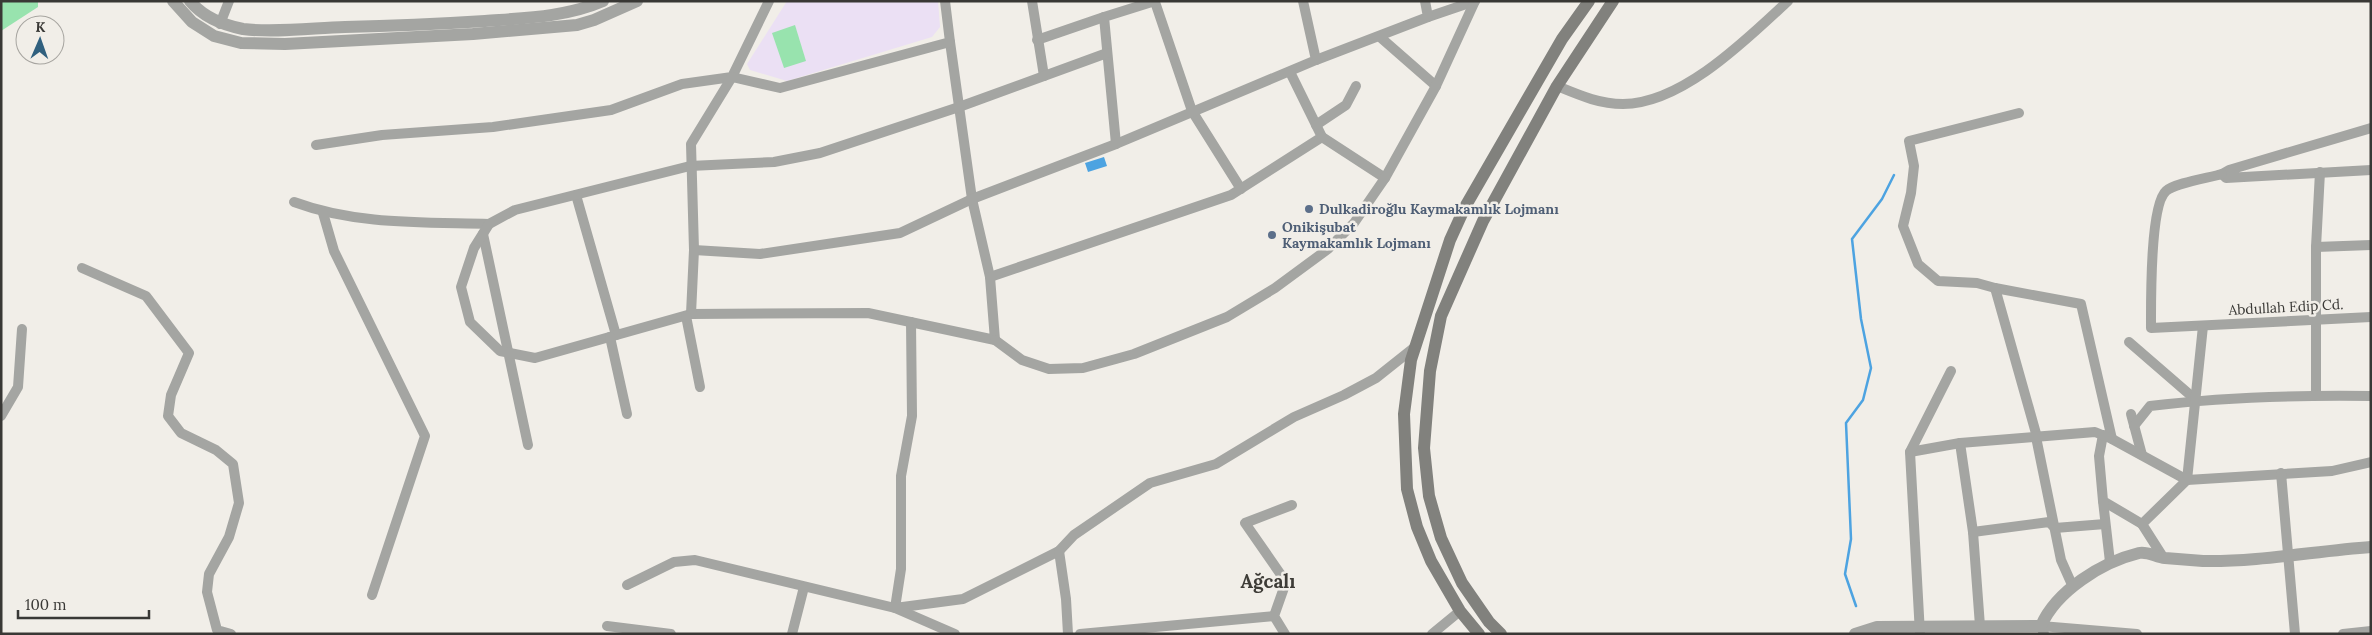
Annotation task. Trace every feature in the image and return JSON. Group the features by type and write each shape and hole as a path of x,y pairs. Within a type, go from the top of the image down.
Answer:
{"main road":[{"path":"1480,634 1460,611 1431,561 1417,526 1407,489 1404,414 1415,347 1450,240 1465,207 1557,48 1589,1"},
{"path":"1501,634 1489,622 1462,583 1442,538 1429,496 1424,448 1430,371 1442,316 1483,220 1557,86 1613,1"}],"street":[{"path":"173,1 192,22 214,36 242,43 276,44 474,34 577,25 594,20 637,1"},
{"path":"190,1 196,8 220,24 244,29 452,24 582,11 599,2"},
{"path":"220,24 229,1"},
{"path":"700,387 689,315 694,250 690,144 732,77 769,1"},
{"path":"944,1 972,199 990,277 995,340"},
{"path":"1032,1 1044,76"},
{"path":"1303,1 1316,60"},
{"path":"1425,1 1428,17"},
{"path":"489,224 474,248 461,287 470,322 500,351 510,354 535,358 689,315 868,313 995,340 1022,360 1050,369 1083,368 1134,354 1227,318 1275,288 1328,248 1354,223 1385,178 1436,86 1475,1 1316,60 1192,110 1116,144 972,199 900,233 760,254 694,250"},
{"path":"1557,86 1595,101 1622,104 1646,102 1673,90 1722,60 1788,1"},
{"path":"1037,40 1155,2 1192,110 1241,189"},
{"path":"1104,17 1116,144"},
{"path":"1380,37 1436,86"},
{"path":"316,145 382,135 493,127 611,110 682,84 732,77 780,88 950,42"},
{"path":"294,202 323,212 400,222 489,224 515,210 690,166 774,162 820,153 960,107 1107,53"},
{"path":"1290,72 1322,137 1385,178"},
{"path":"1316,125 1346,105 1356,86"},
{"path":"2018,112 1909,141 1914,166 1911,193 1903,226 1918,264 1938,281 1977,283 2081,304 2107,437 2099,456 2110,562"},
{"path":"2371,128 2229,170 2222,174 2226,178 2371,170"},
{"path":"990,277 1231,195 1322,137"},
{"path":"2316,395 2316,247 2320,172"},
{"name":"Abdullah Edip Cd.","path":"2222,174 2168,189 2160,198 2152,259 2150,328 2317,318 2371,317"},
{"path":"576,195 613,336 626,414"},
{"path":"323,212 334,251 425,436 372,595"},
{"path":"483,234 528,445"},
{"path":"2316,247 2371,245"},
{"path":"82,268 146,296 189,353 171,395 168,416 181,433 216,450 233,464 239,502 229,537 209,574 207,592 217,630 231,634"},
{"path":"1995,288 2037,437 2062,560 2073,587"},
{"path":"895,608 901,569 901,476 912,416 911,322"},
{"path":"2142,524 2187,480 2203,326"},
{"path":"1,416 18,387 22,329"},
{"path":"2130,342 2196,400"},
{"path":"895,608 963,599 1060,551 1074,535 1150,483 1216,464 1294,416 1344,395 1376,378 1415,347"},
{"path":"1920,631 1910,452 1951,371"},
{"path":"2134,426 2150,406 2196,400 2316,395 2371,396"},
{"path":"2131,414 2142,455"},
{"path":"1910,452 1960,443 2095,432 2187,480 2332,471 2371,462"},
{"path":"1960,443 1973,532 1980,626"},
{"path":"2282,473 2295,634"},
{"path":"2103,501 2142,524 2163,557"},
{"path":"1274,616 1286,582 1244,523 1292,506"},
{"path":"1973,532 2049,522 2055,528 2105,524"},
{"path":"2043,630 2047,614 2087,574 2110,562 2141,552 2163,557 2204,561 2288,556 2371,547"},
{"path":"1060,551 1068,634"},
{"path":"627,585 674,562 694,560 895,608 954,634"},
{"path":"792,634 804,587"},
{"path":"1432,634 1460,611"},
{"path":"1080,634 1274,616"},
{"path":"1274,616 1285,634"},
{"path":"607,626 671,634"},
{"path":"1855,634 1877,627 1920,631 1980,626 2137,634"},
{"path":"2343,634 2371,631"}],"shaded area":[{"path":"787,1 938,1 940,27 932,37 787,81 750,70 747,64"}],"green space":[{"path":"1,1 38,1 38,7 26,15 15,15 15,22 1,31"},
{"path":"795,25 806,61 784,68 772,33"}],"water":[{"path":"1104,157 1107,166 1088,172 1085,163"}],"waterway":[{"path":"1856,606 1845,574 1851,539 1846,423 1863,400 1871,368 1861,319 1852,239 1882,199 1894,175"}],"place":[{"name":"Dulkadiroğlu Kaymakamlık Lojmanı","path":"1309,209"},
{"name":"Onikişubat Kaymakamlık Lojmanı","path":"1272,235"}],"district":[{"name":"Ağcalı","path":"1268,581"}]}
